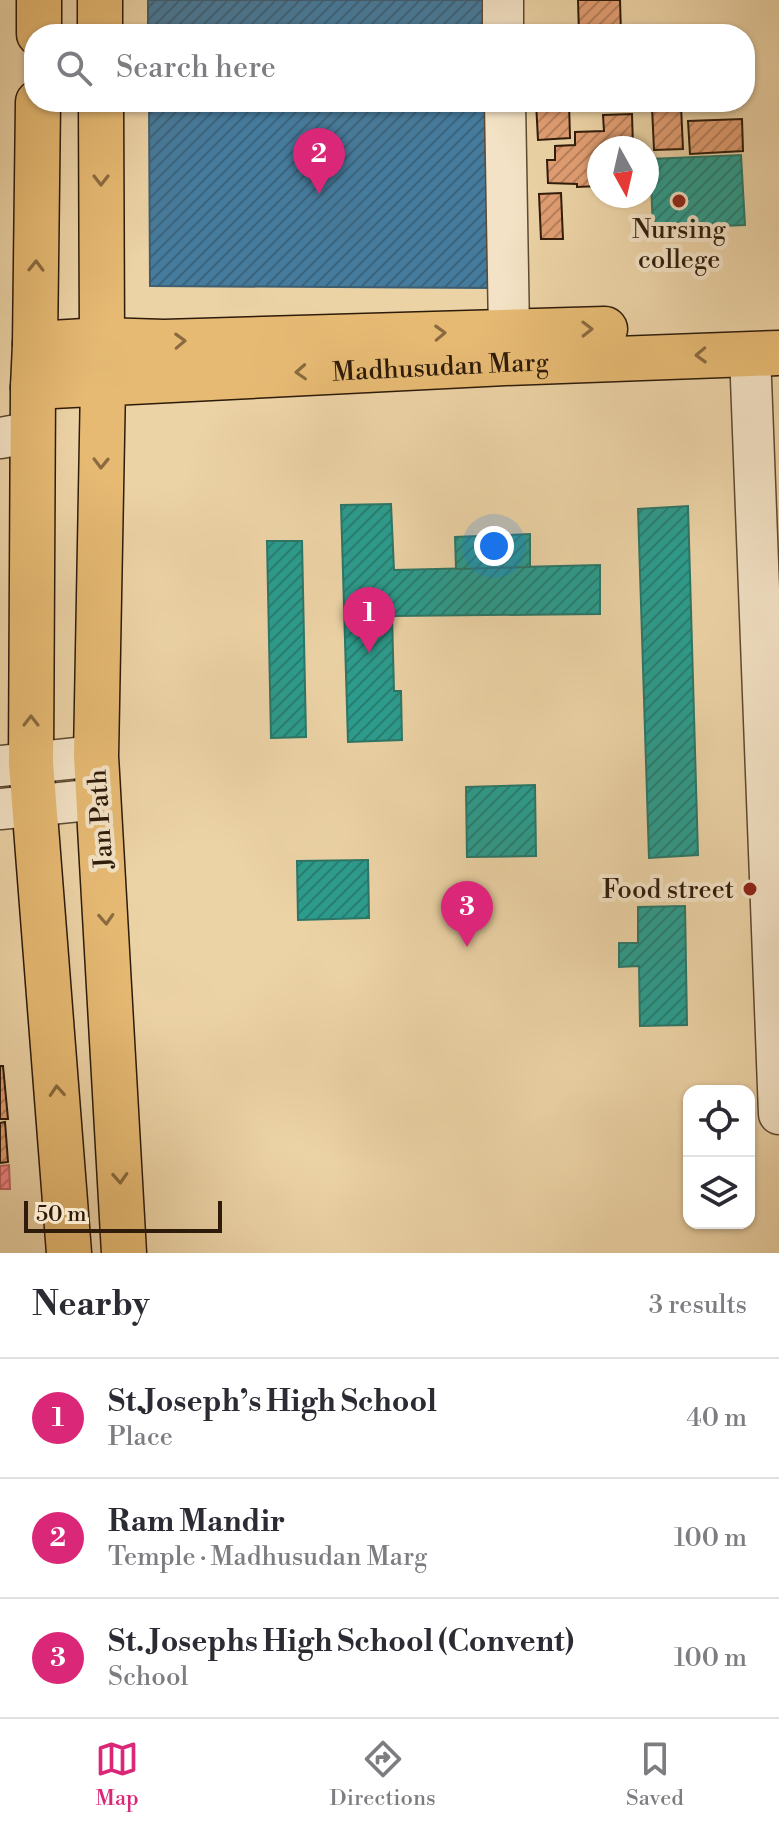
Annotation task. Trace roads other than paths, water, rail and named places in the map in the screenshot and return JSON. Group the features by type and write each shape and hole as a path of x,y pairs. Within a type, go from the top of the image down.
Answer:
{"main road":[{"path":"39,0 39,24"},
{"path":"100,0 100,24"},
{"path":"38,112 33,387 17,435 15,764 69,1253"},
{"path":"101,112 102,340"},
{"name":"Madhusudan Marg","path":"35,344 509,331 769,344"},
{"name":"Jan Path","path":"102,340 96,756 124,1253"},
{"name":"Madhusudan Marg","path":"33,387 769,344"}],"street":[{"path":"503,0 503,24"},
{"path":"505,112 509,331"},
{"path":"769,344 779,1114"},
{"path":"15,764 96,756"},
{"path":"18,807 99,799"}],"place":[{"name":"Ram Mandir","path":"319,194"},
{"name":"Nursing college","path":"679,201"},
{"name":"St.Joseph’s High School","path":"369,653"},
{"name":"Food street","path":"750,889"},
{"name":"St. Josephs High School (Convent)","path":"467,947"}]}
